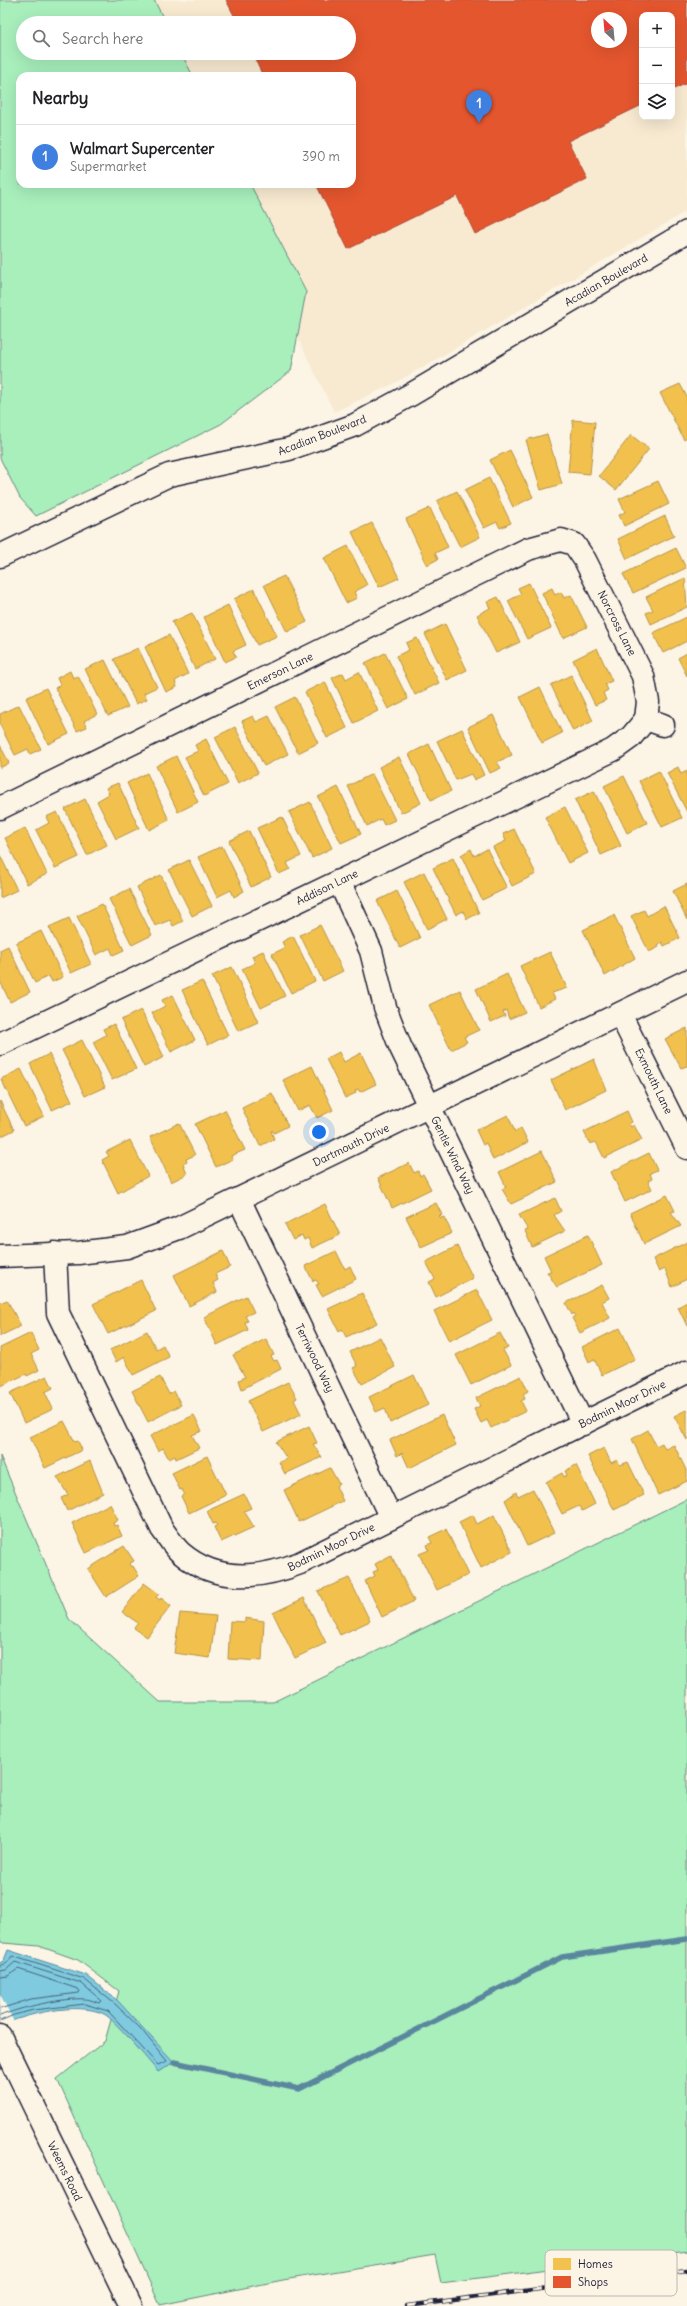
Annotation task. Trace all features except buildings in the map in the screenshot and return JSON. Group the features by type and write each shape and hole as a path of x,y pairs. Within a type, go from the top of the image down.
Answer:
{"street":[{"name":"Acadian Boulevard","path":"0,556 169,475 289,449 354,425 412,394 687,232"},
{"name":"Norcross Lane","path":"563,532 574,544 585,560 644,676 648,702 654,722"},
{"name":"Emerson Lane","path":"0,808 563,532"},
{"name":"Addison Lane","path":"0,1044 613,750 654,722"},
{"name":"Gentle Wind Way","path":"339,881 371,952 385,1007 400,1046 583,1424"},
{"name":"Dartmouth Drive","path":"0,1256 78,1253 127,1247 179,1228 687,981"},
{"name":"Exmouth Lane","path":"620,1014 687,1148"},
{"name":"Terriwood Way","path":"239,1199 391,1518"},
{"name":"Bodmin Moor Drive","path":"54,1254 58,1313 162,1529 180,1552 202,1568 226,1576 279,1572 687,1372"},
{"name":"Weems Road","path":"0,2036 131,2306"}],"shaded area":[{"path":"132,0 687,0 687,211 395,383 334,412 224,188 356,188 356,72 167,72 161,60 356,60 356,16 140,16"}],"green space":[{"path":"0,0 154,0 162,16 16,16 16,60 185,60 191,72 16,72 16,188 252,188 306,292 291,371 221,424 36,516 20,498 0,458"},
{"path":"0,1456 69,1619 160,1702 273,1702 687,1499 687,2251 677,2252 677,2250 545,2250 545,2269 441,2283 435,2255 283,2280 160,2305 57,2079 105,2041 119,1991 78,1960 39,1946 3,1943 0,1937"}],"water":[{"path":"8,1950 86,1975 118,2001 174,2062 158,2072 109,2017 93,2010 66,2009 52,2011 23,2017 0,2026 0,1963 4,1960"}],"pier":[{"path":"0,1994 14,2022 0,2028"}],"waterway":[{"path":"174,2062 299,2089 562,1957 687,1939"}],"railway":[{"path":"677,2271 687,2270"},
{"path":"407,2306 545,2288"}],"place":[{"name":"Walmart Supercenter","path":"479,123"}]}
